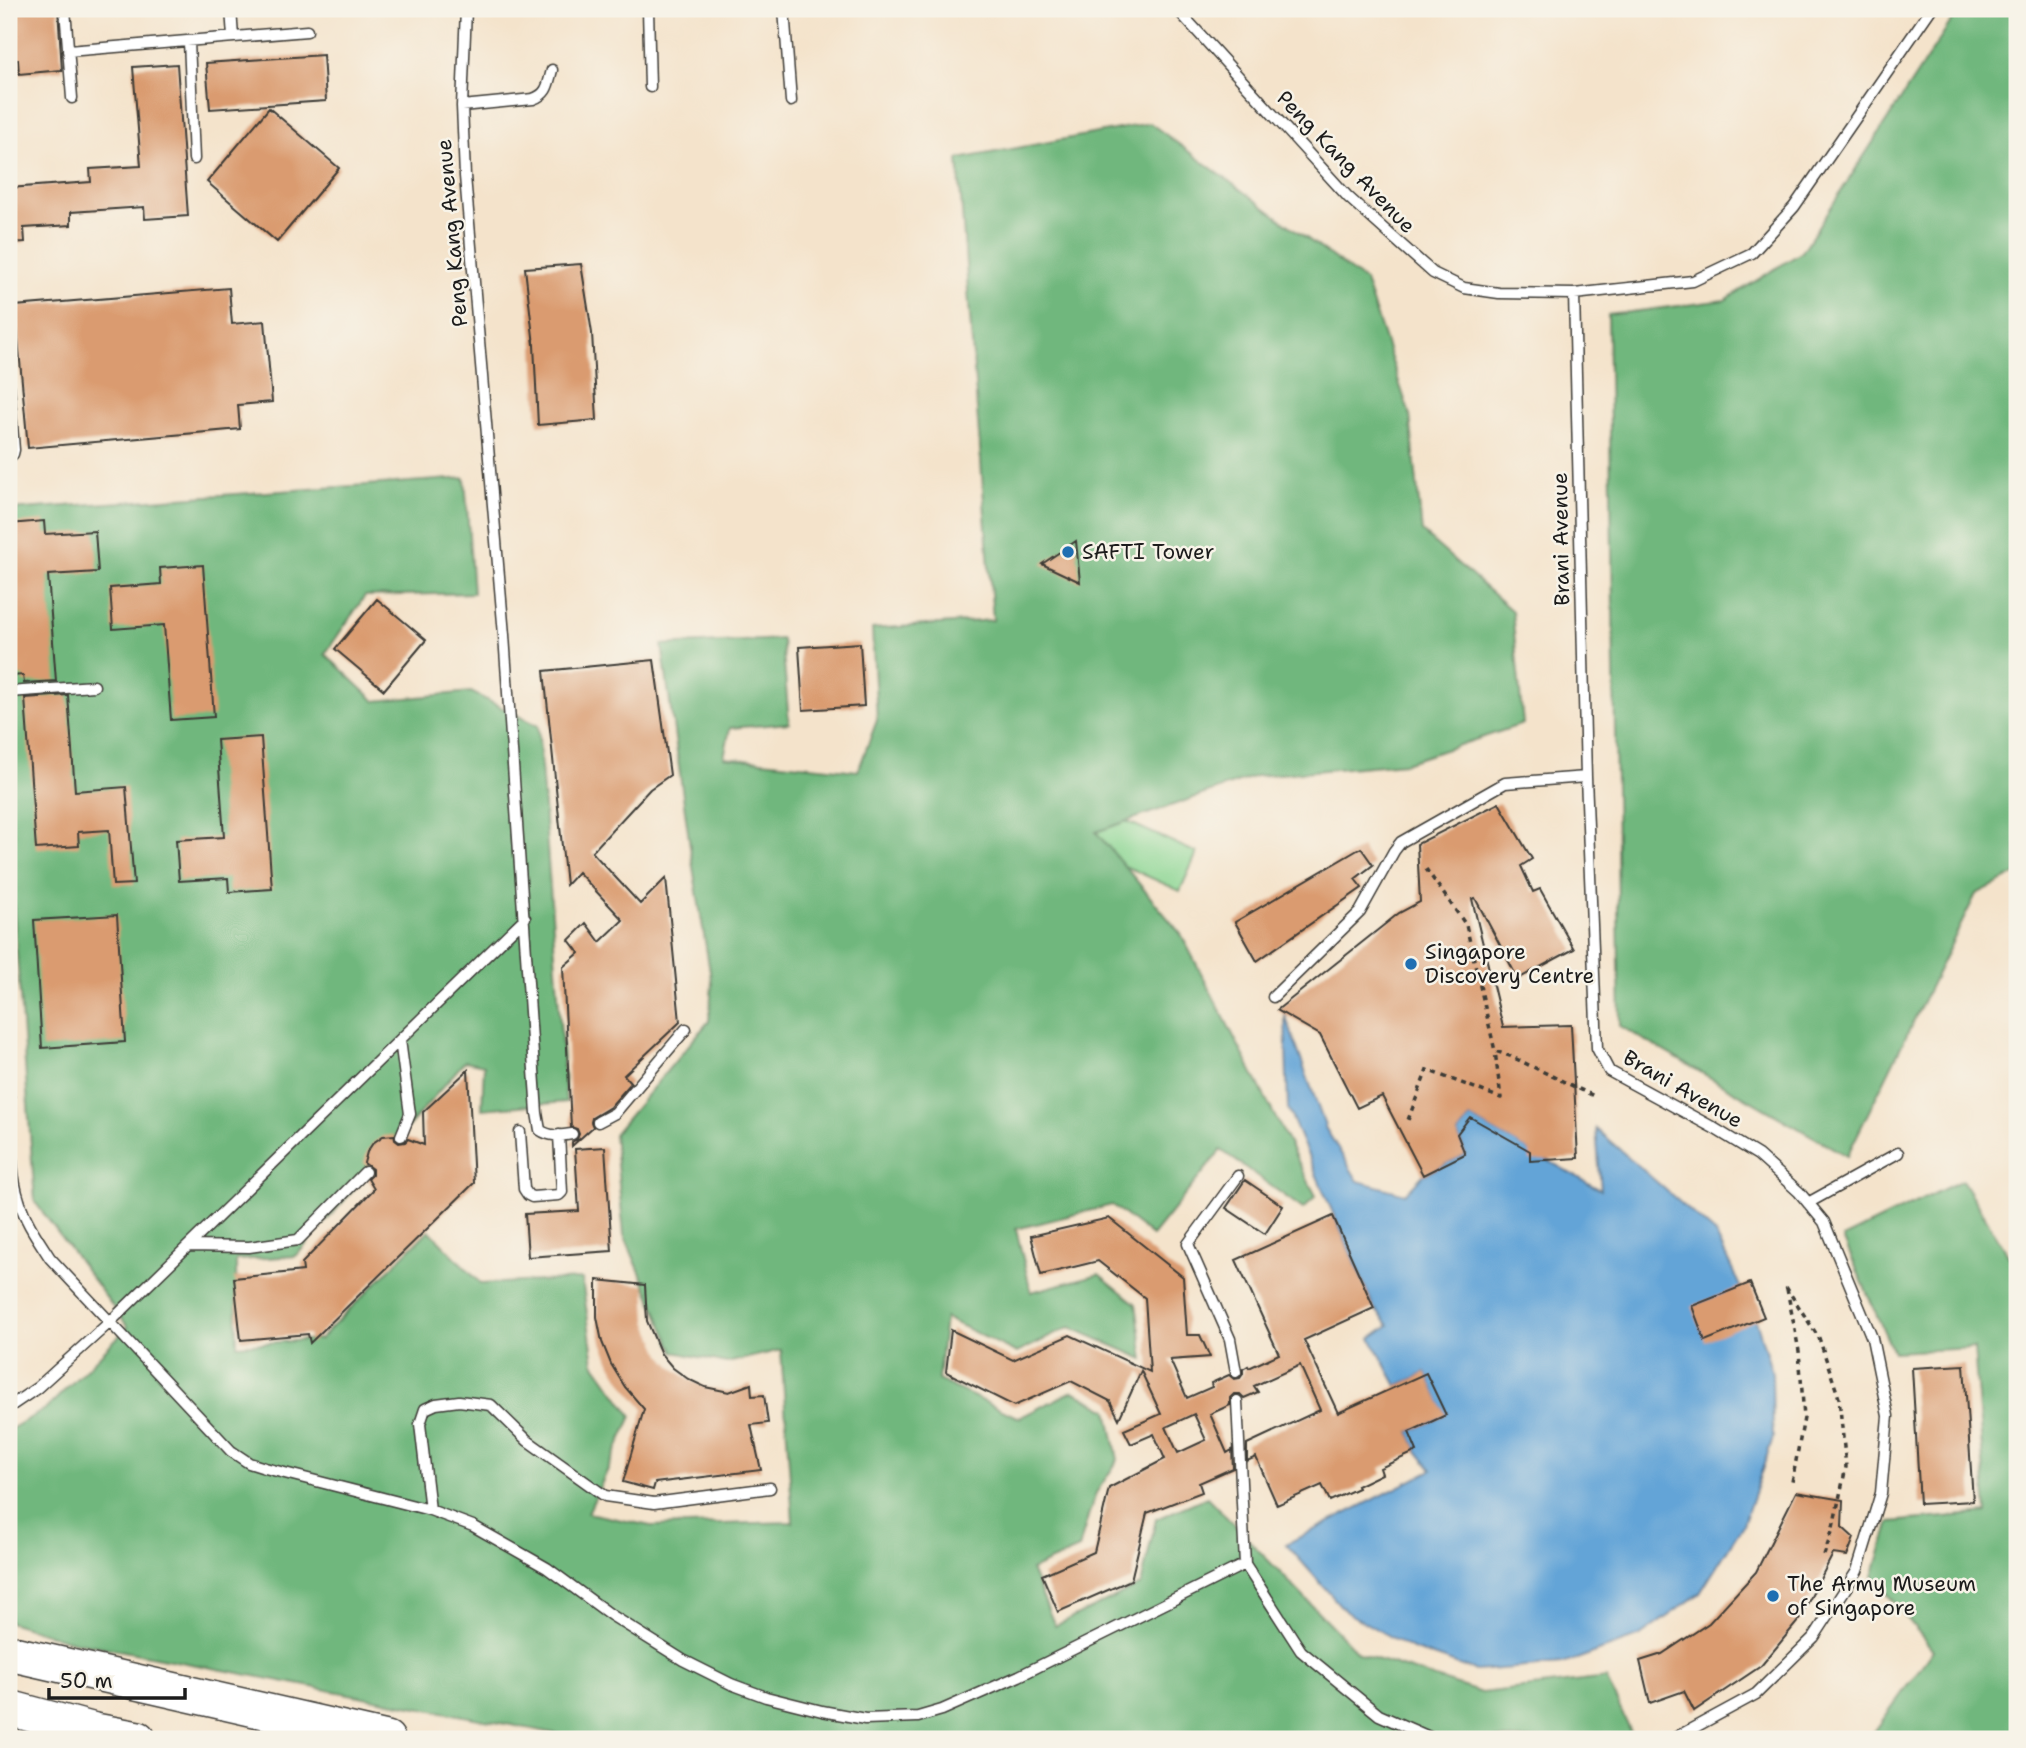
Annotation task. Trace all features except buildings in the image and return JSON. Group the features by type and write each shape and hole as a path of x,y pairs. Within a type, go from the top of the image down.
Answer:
{"highway":[{"path":"9,1653 387,1739"},
{"path":"9,1708 95,1731 138,1739"}],"lane":[{"path":"65,9 72,98"},
{"path":"231,9 233,37"},
{"name":"Peng Kang Avenue","path":"466,9 462,106 466,176 490,453 537,1113 540,1130 546,1135 559,1135"},
{"path":"648,9 650,87"},
{"path":"784,9 791,101"},
{"name":"Peng Kang Avenue","path":"1177,9 1348,197 1433,274 1464,288 1476,290 1574,294 1693,281 1752,253 1794,207 1931,9"},
{"path":"68,51 307,31"},
{"path":"189,41 194,159"},
{"path":"462,106 542,96 547,89 552,70"},
{"name":"Brani Avenue","path":"1574,294 1586,777 1597,1048 1608,1071 1758,1155 1799,1192 1824,1222 1872,1338 1888,1416 1881,1493 1857,1571 1814,1637 1756,1694 1673,1739"},
{"path":"9,386 14,450 9,458"},
{"path":"9,692 94,686"},
{"path":"1273,997 1360,912 1394,851 1402,842 1505,783 1586,777"},
{"path":"9,1408 37,1388 110,1322 525,918"},
{"path":"598,1122 615,1114 686,1029"},
{"path":"400,1040 410,1114 401,1136"},
{"path":"9,1097 15,1186 19,1202 50,1258 231,1451 249,1463 430,1510 473,1526 537,1562 611,1615 683,1660 731,1685 766,1697 865,1719 918,1717 942,1710 1019,1676 1245,1564"},
{"path":"520,1132 524,1189 532,1197 559,1195 562,1192 559,1135 572,1134"},
{"path":"1808,1203 1898,1153"},
{"path":"189,1246 250,1247 298,1240 365,1172"},
{"path":"1236,1372 1230,1339 1188,1244 1238,1176"},
{"path":"430,1510 420,1424 425,1409 436,1404 459,1401 491,1405 528,1441 605,1496 654,1503 770,1488"},
{"path":"1237,1401 1245,1564 1301,1651 1379,1715 1433,1739"}],"path":[{"path":"1408,1120 1427,1070 1501,1098 1495,1051 1466,925 1426,869"},
{"path":"1495,1051 1510,1055 1594,1096"},
{"path":"1792,1482 1804,1419 1799,1351 1786,1287 1819,1338 1839,1398 1846,1467 1832,1532 1824,1555"}],"green space":[{"path":"1959,9 2017,9 2017,874 1976,894 1847,1156 1620,1026 1608,315 1725,300 1802,252"},
{"path":"1150,123 1365,281 1410,415 1422,532 1512,611 1523,724 1405,763 1256,776 1096,832 1181,934 1316,1196 1303,1209 1221,1150 1152,1236 1112,1205 1016,1229 1031,1292 1099,1274 1136,1304 1144,1359 1070,1327 1017,1353 945,1318 938,1380 1019,1418 1073,1391 1108,1410 1118,1460 1096,1493 1079,1549 1031,1570 1055,1626 1141,1585 1156,1519 1207,1497 1358,1653 1482,1693 1606,1678 1634,1739 584,1739 71,1641 9,1622 9,1430 47,1408 128,1327 35,1202 9,844 9,510 465,478 473,593 365,596 325,654 375,701 471,692 538,726 566,1102 482,1109 484,1065 465,1061 296,1256 236,1260 237,1345 320,1339 429,1230 481,1284 582,1279 594,1363 632,1416 588,1513 651,1526 793,1522 781,1350 727,1363 674,1352 624,1235 614,1134 709,1021 712,984 662,645 782,639 789,723 730,728 724,757 858,771 877,720 872,629 993,620 958,159"},
{"path":"1086,803 1197,853 1180,891 1069,841"},
{"path":"1962,1180 2017,1269 2017,1739 1869,1739 1933,1650 1873,1576 1890,1522 1987,1513 1974,1348 1893,1352 1843,1238"}],"water":[{"path":"1285,1015 1326,1129 1358,1181 1405,1194 1423,1175 1465,1154 1457,1134 1470,1117 1601,1190 1596,1129 1715,1233 1757,1323 1772,1373 1773,1438 1743,1525 1700,1593 1640,1636 1563,1664 1476,1671 1412,1649 1346,1612 1286,1544 1432,1470 1417,1451 1409,1432 1445,1415 1426,1373 1397,1386 1371,1338 1389,1325 1374,1308 1288,1109"}],"place":[{"name":"SAFTI Tower","path":"1068,552"},
{"name":"Singapore Discovery Centre","path":"1411,964"},
{"name":"The Army Museum of Singapore","path":"1773,1596"}]}
